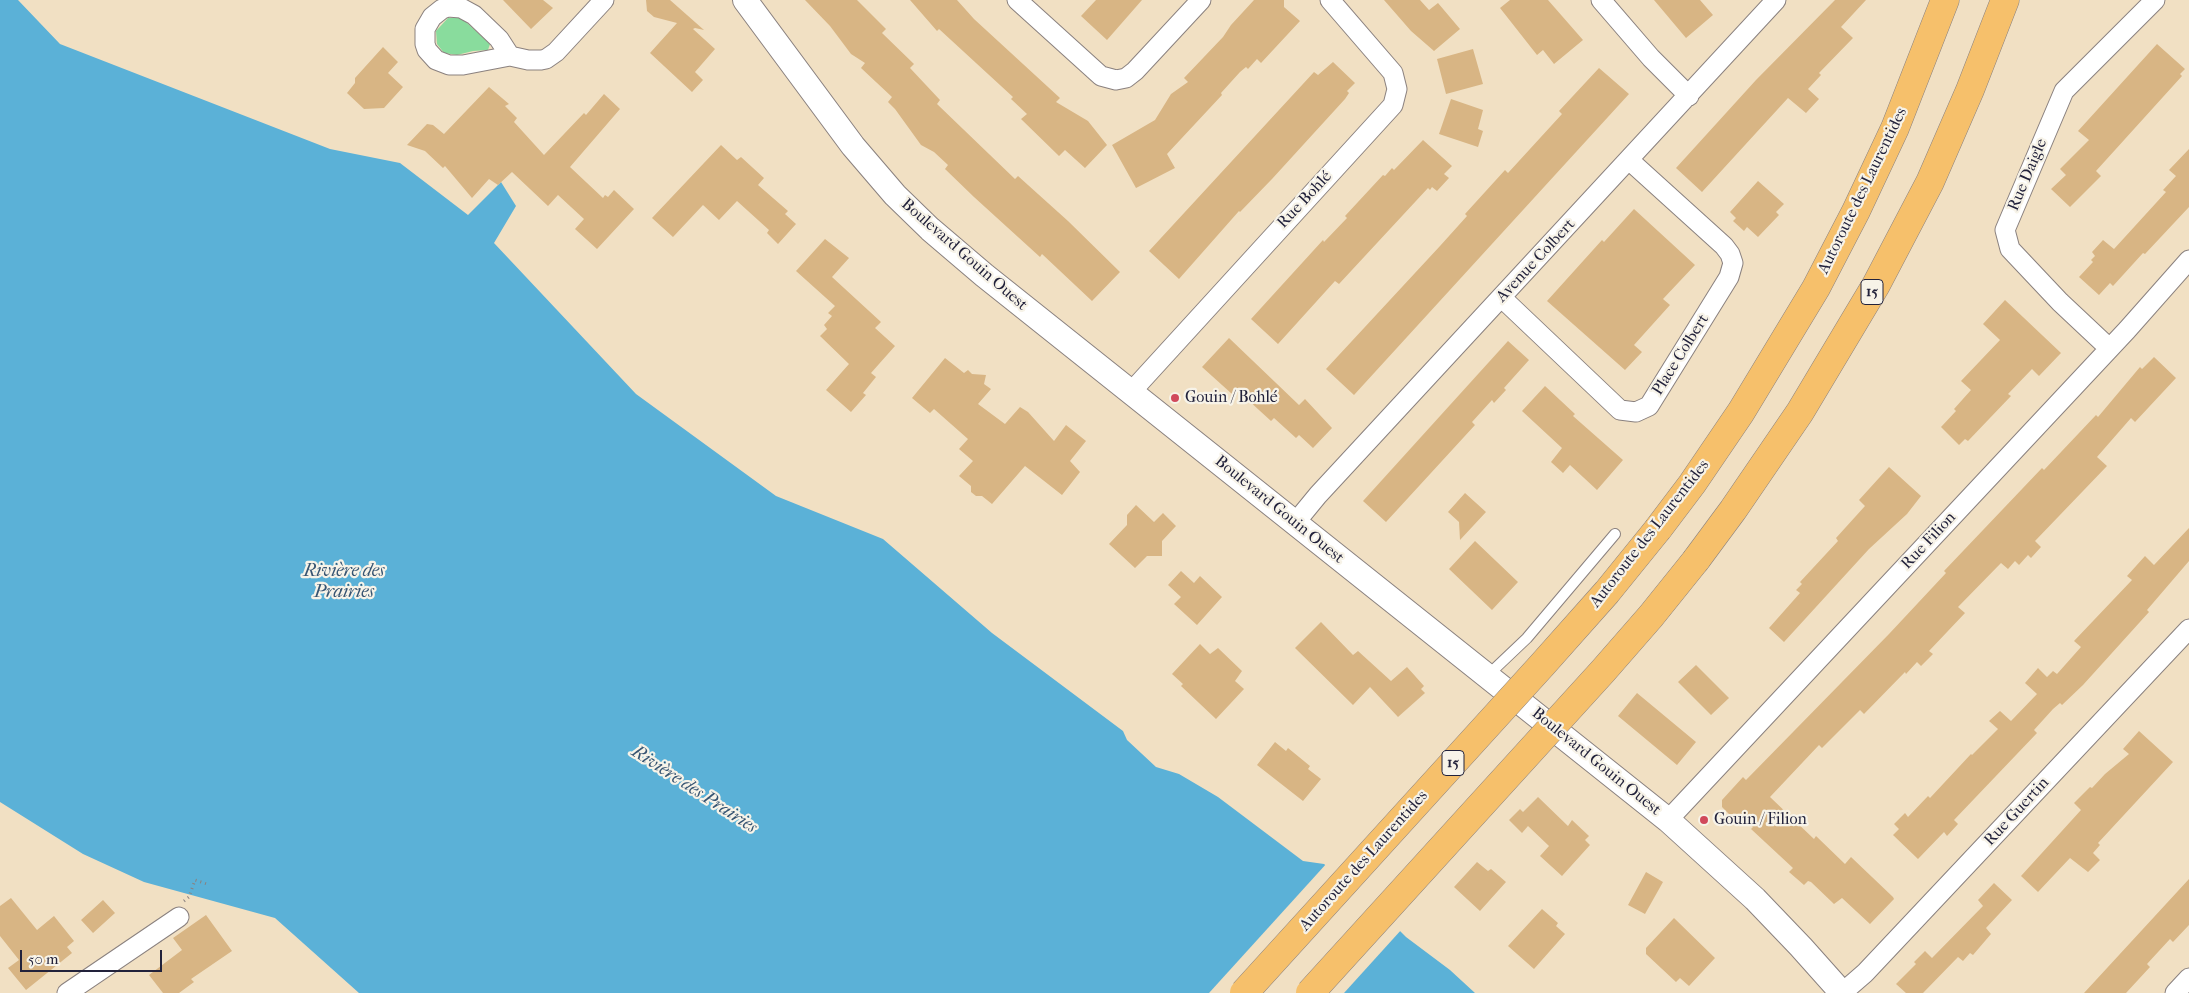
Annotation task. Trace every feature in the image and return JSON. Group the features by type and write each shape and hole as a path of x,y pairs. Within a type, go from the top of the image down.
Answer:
{"highway":[{"name":"Autoroute des Laurentides","path":"1244,993 1607,592 1692,484 1741,412 1816,288 1860,203 1895,128 1945,0"},
{"name":"15","path":"1310,993 1603,671 1662,603 1734,510 1800,412 1876,285 1934,173 1970,90 2005,0"}],"street":[{"path":"510,56 535,60 551,56 604,0"},
{"name":"Boulevard Gouin Ouest","path":"745,0 853,146 911,212 967,262 1668,820 1755,899 1802,947 1842,993"},
{"path":"1017,0 1101,76 1116,80 1126,78 1135,71 1201,0"},
{"name":"Rue Bohlé","path":"1131,392 1393,105 1397,89 1393,73 1330,0"},
{"path":"1602,0 1651,58 1689,96"},
{"name":"Avenue Colbert","path":"1295,523 1318,495 1776,0"},
{"name":"Rue Daigle","path":"2109,348 2060,302 2010,249 2005,230 2064,91 2155,0"},
{"name":"Place Colbert","path":"1502,298 1620,410 1636,412 1649,406 1729,277 1733,263 1730,254 1724,246 1629,160"},
{"name":"Rue Filion","path":"1668,820 2189,260"},
{"name":"Rue Guertin","path":"1842,993 1865,972 2189,629"},
{"path":"67,993 179,917"},
{"path":"2175,993 2189,978"}],"lane":[{"path":"1488,676 1527,638 1615,534"}],"path":[{"path":"189,897 195,880 207,884"}],"green space":[{"path":"448,18 460,18 465,21 490,44 488,50 457,55 444,53 437,44 436,31"}],"water":[{"name":"Rivière des Prairies","path":"0,0 18,0 60,44 330,149 400,163 468,215 501,182 516,206 494,243 636,394 776,496 883,539 992,633 1123,731 1127,740 1156,767 1179,774 1218,797 1303,861 1324,864 1374,905 1406,937 1450,970 1475,993 359,993 275,918 144,882 83,854 0,802"}],"pier":[{"path":"1327,863 1375,903 1402,929 1344,993 1209,993"}],"building":[{"path":"503,0 543,0 553,8 531,29"},
{"path":"646,0 670,0 704,30 693,29 715,49 695,72 703,80 692,92 650,53 677,23 654,17 647,11"},
{"path":"805,0 857,0 886,29 882,33 914,64 910,68 940,100 937,104 1015,179 1018,176 1120,272 1092,301 1042,254 1040,257 945,169 948,165 934,152 921,145 888,102 892,97 861,68 865,63 851,54 830,26"},
{"path":"910,0 957,0 974,19 1060,98 1056,102 1088,121 1107,145 1085,168 1065,150 1059,156 1021,119 1027,114 1011,99 1013,97 939,29 937,31"},
{"path":"1096,0 1142,0 1107,40 1081,16"},
{"path":"1254,0 1284,0 1284,7 1300,21 1261,63 1257,59 1248,69 1246,67 1240,72 1221,93 1222,95 1167,154 1175,168 1136,188 1112,145 1155,120 1171,94 1188,82 1184,78 1223,37 1231,25"},
{"path":"1384,0 1420,0 1429,10 1438,3 1460,29 1434,51 1411,31"},
{"path":"1510,0 1548,0 1583,40 1554,64 1543,50 1537,55 1500,8"},
{"path":"1654,0 1700,0 1713,15 1686,38"},
{"path":"1835,0 1866,0 1841,27 1853,38 1819,73 1821,75 1808,89 1819,99 1806,113 1788,98 1702,192 1676,168 1756,80"},
{"path":"2157,44 2185,69 2180,74 2182,76 2096,171 2101,176 2070,207 2051,189 2066,175 2060,169 2089,140 2078,131"},
{"path":"383,47 398,62 388,73 403,87 384,108 364,109 347,93 355,83 355,78"},
{"path":"1473,49 1483,84 1446,94 1437,59"},
{"path":"1333,62 1355,83 1347,91 1349,93 1345,99 1272,179 1239,211 1179,279 1149,251 1314,72 1318,75"},
{"path":"1599,68 1629,94 1354,395 1326,369 1467,216 1465,214 1505,170 1508,173 1562,114 1559,111"},
{"path":"489,87 509,104 505,106 517,118 514,122 544,155 584,113 586,115 604,94 620,109 570,167 603,198 605,195 608,197 614,190 634,209 597,249 575,229 584,219 558,195 548,206 512,172 498,185 489,179 472,198 445,166 443,168 425,151 407,145 427,124 433,125 444,134"},
{"path":"1451,99 1483,110 1478,129 1483,131 1478,147 1439,134"},
{"path":"1423,140 1452,166 1444,174 1449,178 1437,191 1432,187 1430,190 1428,188 1339,284 1335,281 1278,344 1251,319 1323,240 1324,242 1347,218 1345,216 1383,175 1385,176 1392,168 1394,170"},
{"path":"721,145 737,160 741,157 764,178 758,185 788,211 785,214 796,224 778,244 767,233 769,230 737,201 719,220 703,205 673,237 652,218"},
{"path":"2189,149 2189,207 2113,286 2110,283 2099,295 2079,277 2093,262 2091,260 2095,256 2092,252 2103,240 2114,249 2166,192 2163,190 2176,176 2169,170"},
{"path":"1758,181 1784,204 1776,212 1779,215 1758,237 1747,227 1744,231 1733,221 1736,218 1730,212"},
{"path":"1634,209 1695,265 1663,299 1670,305 1634,345 1642,352 1625,370 1547,301 1602,240 1604,242"},
{"path":"825,239 849,258 832,277 881,322 875,328 895,346 871,373 876,377 863,393 866,395 851,412 826,390 849,364 820,336 827,329 824,325 832,316 828,313 835,306 796,271"},
{"path":"2005,300 2061,353 2039,376 2032,369 2008,394 2011,396 1968,441 1965,439 1959,445 1941,427 1956,411 1954,409 1971,390 1961,381 2000,340 1983,324"},
{"path":"1229,338 1299,405 1305,399 1332,428 1313,448 1299,435 1296,438 1274,418 1271,421 1236,389 1232,394 1202,367"},
{"path":"1508,341 1529,360 1504,388 1506,390 1494,403 1492,400 1472,422 1475,425 1386,522 1363,501"},
{"path":"2154,357 2176,378 2135,422 2131,418 2097,457 2107,466 2035,541 2041,547 2031,558 2028,555 2019,565 2015,561 2008,569 2001,563 1958,607 1965,613 1929,651 1933,654 1921,666 1917,662 1906,674 1905,672 1864,714 1860,710 1822,748 1819,745 1770,797 1814,839 1816,836 1845,864 1851,857 1893,897 1894,899 1870,924 1842,898 1834,904 1811,882 1808,881 1804,885 1789,872 1793,868 1751,829 1753,827 1737,814 1729,814 1722,807 1722,800 1743,777 1746,780 1889,634 1946,573 1944,571 2042,468 2044,470 2096,415 2098,417 2140,367 2142,369"},
{"path":"945,358 964,373 968,370 972,374 986,375 984,384 991,389 978,404 1005,424 1020,407 1028,412 1054,441 1066,425 1086,441 1070,461 1080,472 1062,495 1025,466 992,504 982,496 976,496 971,492 971,486 959,476 973,461 959,449 968,439 934,409 930,413 912,398"},
{"path":"1545,386 1575,414 1573,416 1623,460 1597,490 1570,465 1563,473 1551,462 1562,448 1522,411"},
{"path":"1889,467 1921,496 1907,514 1869,549 1784,642 1769,628 1800,593 1796,590 1802,584 1800,582 1838,541 1836,538 1865,506 1859,500"},
{"path":"1465,493 1486,512 1460,540 1459,522 1448,512"},
{"path":"1136,505 1154,522 1163,513 1176,526 1162,541 1162,556 1147,556 1135,568 1109,544 1127,525 1127,515"},
{"path":"2189,528 2189,561 2147,610 2149,612 2083,685 2062,705 2060,703 2053,709 2034,730 2037,733 1954,820 1958,824 1947,836 1944,832 1918,859 1893,835 1899,829 1894,824 1905,813 1908,817 1928,796 1930,798 1971,754 1998,729 1989,721 2000,711 2011,721 2037,694 2025,683 2038,668 2047,677 2053,671 2057,674 2081,647 2074,641 2132,580 2127,576 2145,556 2154,565"},
{"path":"1475,541 1518,582 1492,610 1449,569"},
{"path":"1181,571 1194,583 1200,576 1222,597 1197,625 1174,604 1181,597 1168,585"},
{"path":"1321,622 1353,655 1358,651 1391,681 1407,667 1424,686 1421,689 1425,693 1398,717 1370,687 1353,705 1295,648"},
{"path":"1200,644 1210,654 1218,648 1242,671 1235,681 1244,689 1216,719 1181,686 1183,684 1172,674"},
{"path":"1696,665 1729,698 1711,715 1678,682"},
{"path":"1637,693 1696,742 1677,765 1618,716"},
{"path":"2139,731 2173,762 2098,843 2100,845 2093,853 2100,860 2088,872 2070,858 2038,892 2021,876 2081,810 2074,803 2129,754 2123,749"},
{"path":"1275,742 1286,751 1288,748 1310,766 1308,769 1321,779 1303,801 1257,765"},
{"path":"1538,797 1568,826 1572,820 1589,836 1585,840 1590,845 1562,876 1540,856 1549,846 1528,826 1522,833 1509,820 1520,809 1523,812"},
{"path":"1477,862 1488,871 1491,869 1506,882 1480,911 1454,887"},
{"path":"1646,872 1663,882 1645,914 1628,905"},
{"path":"2189,879 2189,925 2173,942 2170,939 2147,964 2150,967 2126,993 2084,993"},
{"path":"1994,883 2012,900 1986,928 1991,934 1973,955 1970,953 1963,961 1958,957 1923,993 1906,993 1896,984 1916,964 1914,962 1925,951 1932,958 1983,906 1978,900"},
{"path":"11,898 37,930 54,916 74,941 67,947 72,953 26,990 8,968 19,960 0,936 0,906"},
{"path":"103,900 115,913 93,933 81,920"},
{"path":"1542,909 1558,923 1556,926 1565,934 1534,969 1508,946"},
{"path":"206,915 232,951 191,979 194,982 179,993 163,993 149,975 182,950 173,938"},
{"path":"1674,918 1715,958 1689,986 1680,978 1676,982 1646,954 1646,948"}],"place":[{"name":"Gouin / Bohlé","path":"1175,398"},
{"name":"Gouin / Filion","path":"1704,820"}]}
